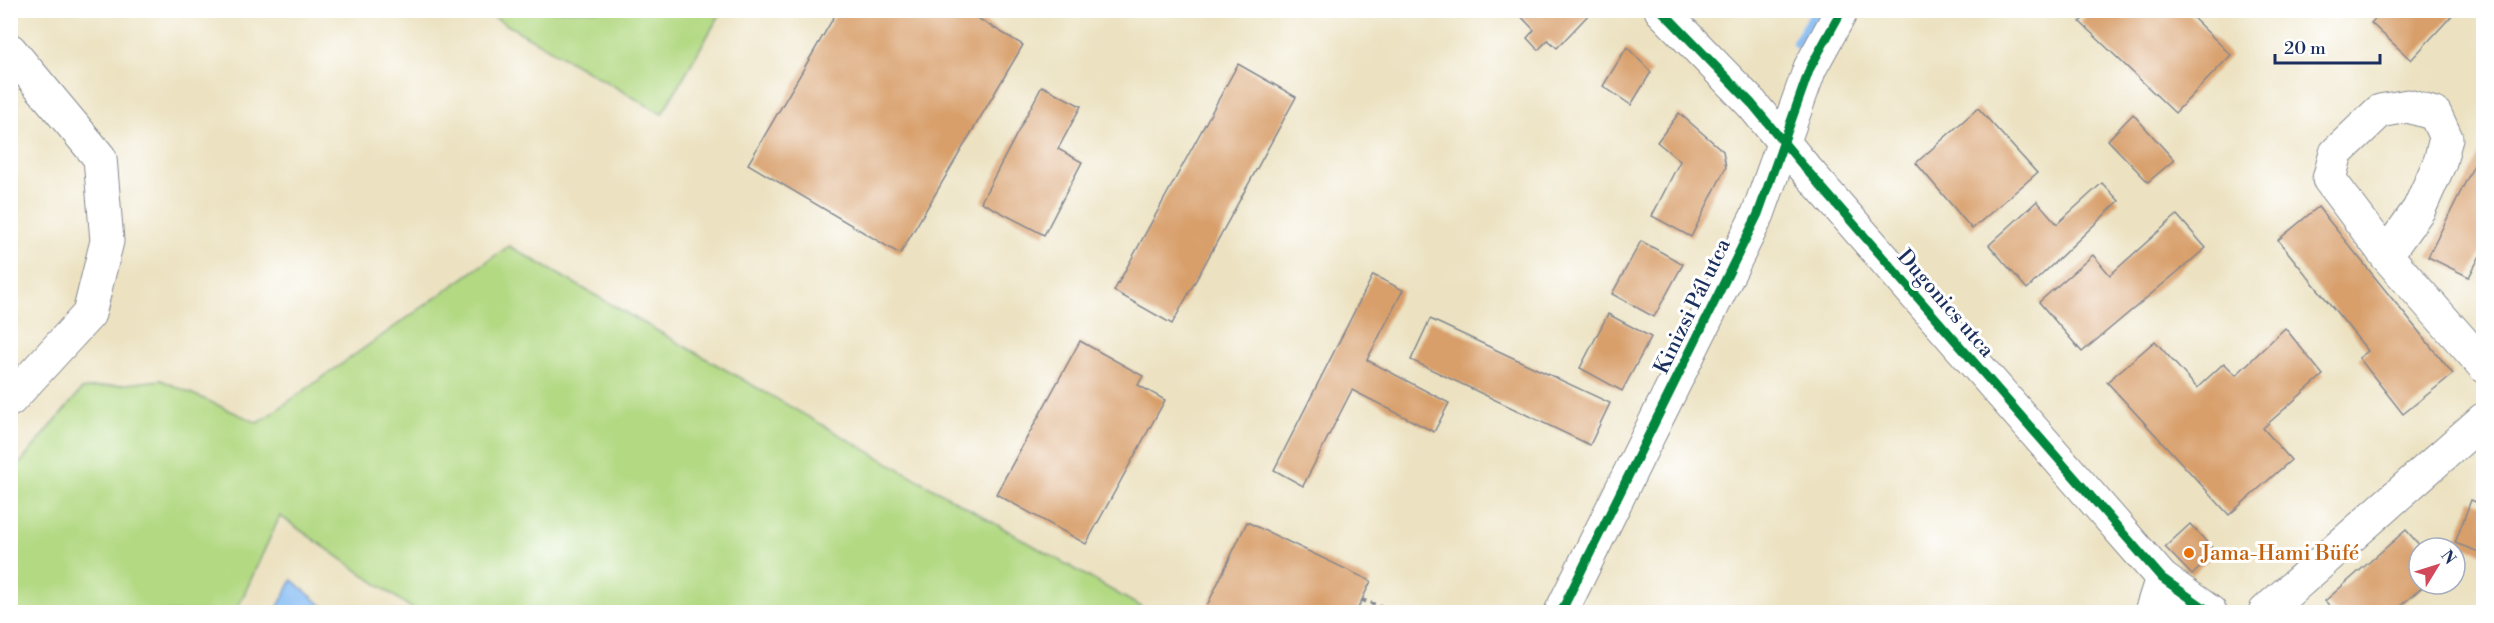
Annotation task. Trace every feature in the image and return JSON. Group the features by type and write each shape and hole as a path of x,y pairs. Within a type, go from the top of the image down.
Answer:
{"street":[{"name":"Dugonics utca","path":"1661,10 1752,104 2162,578 2210,612"},
{"name":"Kinizsi Pál utca","path":"1561,612 1758,214 1810,68 1842,10"},
{"path":"10,50 100,158 106,242 89,314 10,400"},
{"path":"2386,255 2484,366"},
{"path":"2265,612 2484,419"},
{"path":"2151,612 2162,578"}],"path":[{"path":"1362,600 1394,612"}],"green space":[{"path":"722,10 662,114 483,11"},
{"path":"509,246 1150,612 417,612 280,516 236,612 11,612 11,474 82,389 161,380 258,423"}],"water":[{"path":"292,580 330,612 275,612"}],"building":[{"path":"838,10 964,10 1023,45 900,254 748,164"},
{"path":"1515,10 1593,10 1557,48 1548,40 1538,50 1527,38 1534,30"},
{"path":"2091,10 2185,10 2231,55 2175,113 2080,22"},
{"path":"2383,10 2457,10 2411,60 2371,23"},
{"path":"1627,47 1651,72 1631,105 1603,86"},
{"path":"1238,64 1296,97 1172,324 1114,291"},
{"path":"1042,86 1081,106 1058,149 1082,162 1044,235 981,202"},
{"path":"1978,108 2037,173 1972,229 1916,163"},
{"path":"1679,113 1723,151 1726,167 1691,237 1652,216 1680,161 1657,142"},
{"path":"2133,114 2174,160 2148,182 2108,140"},
{"path":"2484,145 2484,248 2469,277 2428,257"},
{"path":"2102,183 2119,201 2027,289 1989,245 2037,201 2057,224"},
{"path":"2318,207 2453,374 2403,414 2359,358 2368,351 2278,240"},
{"path":"2177,215 2206,248 2082,352 2039,302 2093,255 2110,275"},
{"path":"1641,241 1683,264 1654,317 1612,294"},
{"path":"1373,275 1403,290 1367,360 1449,403 1434,432 1352,390 1303,486 1274,470"},
{"path":"1608,314 1651,337 1622,391 1580,368"},
{"path":"1430,319 1610,403 1590,445 1411,360"},
{"path":"2285,328 2323,375 2263,428 2291,460 2229,515 2107,382 2155,341 2197,388 2224,363 2236,375"},
{"path":"1080,341 1143,376 1138,385 1165,400 1086,544 996,494"},
{"path":"2471,500 2484,505 2484,554 2467,548 2467,536 2458,536"},
{"path":"1247,522 1371,581 1356,612 1204,612"},
{"path":"2190,524 2216,552 2192,575 2165,547"},
{"path":"2406,530 2411,536 2407,536 2407,596 2412,596 2393,612 2336,612 2325,601"}],"waterway":[{"path":"1797,43 1818,10"}],"cycle path":[{"path":"1661,10 1752,104 1804,167 2162,578 2210,612"},
{"path":"1561,612 1758,214 1810,68 1842,10"}],"place":[{"name":"Jama-Hami Büfé","path":"2189,553"}]}
